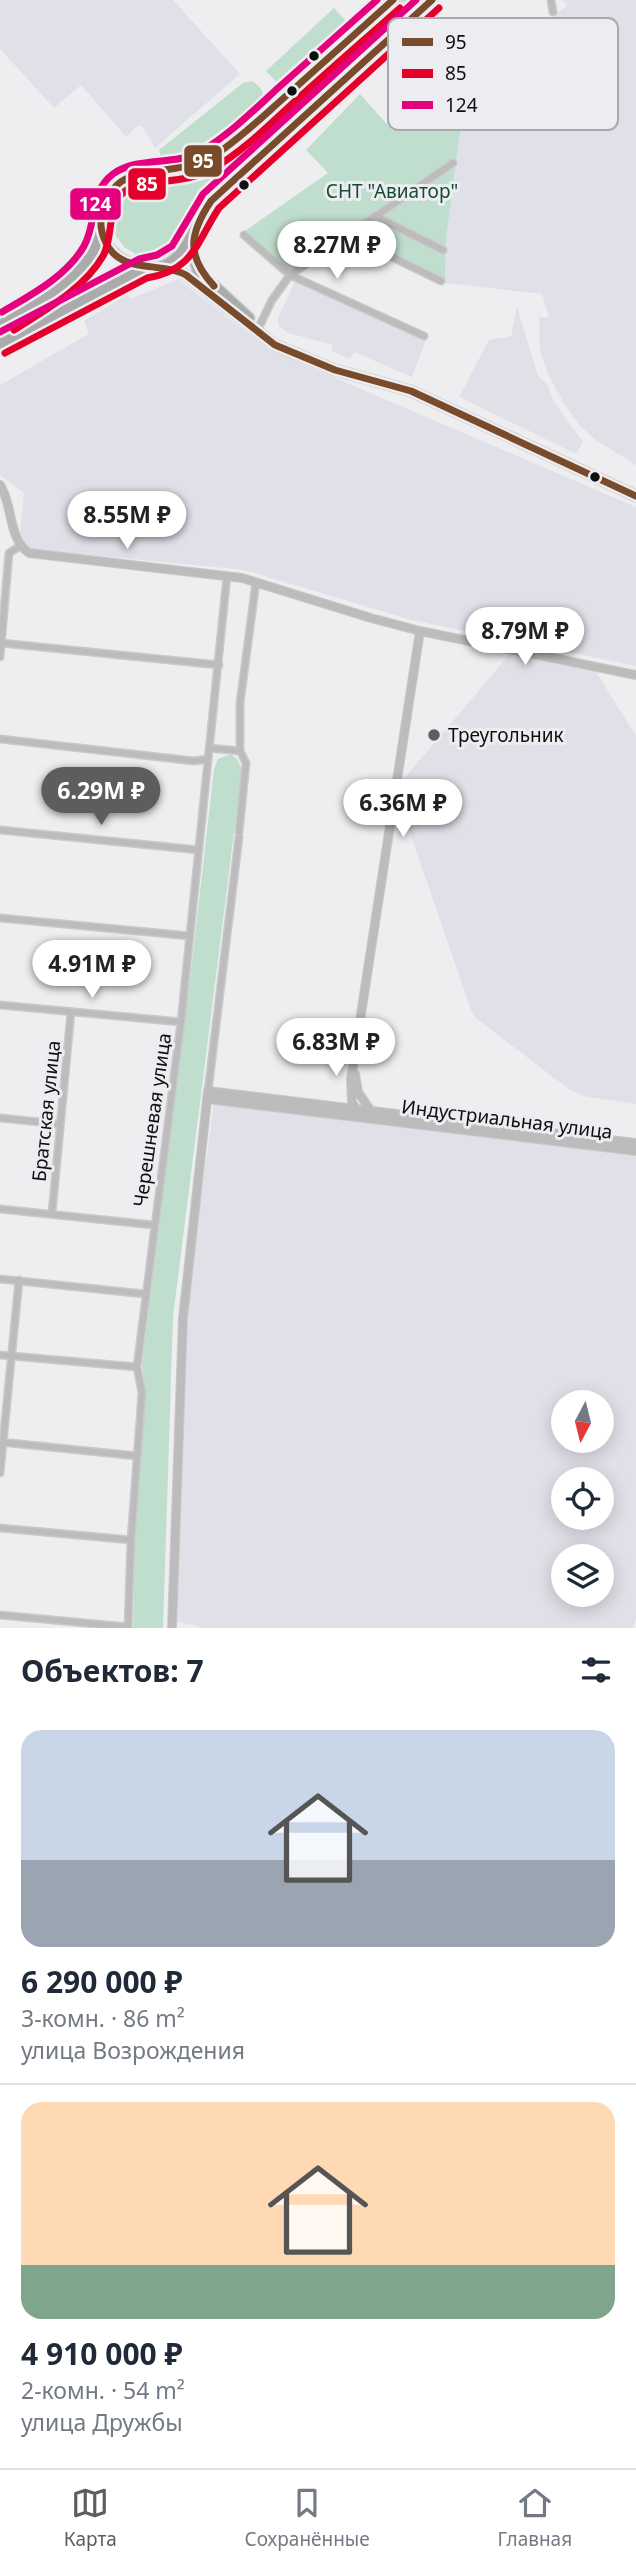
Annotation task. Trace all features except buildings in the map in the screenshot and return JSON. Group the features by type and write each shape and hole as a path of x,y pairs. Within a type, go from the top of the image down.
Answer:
{"main road":[{"path":"393,0 263,116 211,158 189,168 135,175 119,183 104,203 100,217 107,246 121,260 144,268 175,268 257,333 298,357 411,391 636,496"},
{"path":"413,18 432,0"},
{"path":"361,29 375,35 378,50"},
{"path":"160,267 173,261 184,251 200,216 211,201 388,41"},
{"path":"263,116 278,121 282,136"},
{"path":"0,326 41,300 85,263 94,250 101,230"},
{"path":"193,236 198,271 259,327 298,357"},
{"path":"0,344 144,268"}],"street":[{"path":"551,0 553,12"},
{"path":"259,327 272,300 290,275 453,163"},
{"path":"375,216 443,250"},
{"path":"244,235 290,275 425,336"},
{"path":"347,235 442,281"},
{"path":"0,485 20,547 29,553 227,576 256,582 419,631 636,675"},
{"path":"0,657 9,553 20,547"},
{"name":"Черешневая улица","path":"128,1628 131,1540 142,1393 137,1367 181,1022 227,576"},
{"path":"172,1628 183,1318 239,834 246,763 240,751 243,673 256,582"},
{"path":"364,1118 354,1109 350,1094 355,1043 419,631"},
{"path":"1,643 219,665"},
{"path":"0,739 194,761 208,760"},
{"path":"209,748 240,751"},
{"path":"0,830 199,850"},
{"path":"0,918 190,936"},
{"path":"0,1004 181,1022"},
{"name":"Братская улица","path":"52,1213 71,1012"},
{"path":"355,1043 355,1080 358,1092 371,1111"},
{"name":"Индустриальная улица","path":"207,1095 371,1111 636,1151"},
{"name":"Индустриальная улица","path":"207,1095 364,1118 496,1130"},
{"path":"0,1118 59,1124"},
{"name":"Индустриальная улица","path":"527,1134 636,1143"},
{"path":"0,1209 153,1225"},
{"path":"0,1279 145,1294"},
{"path":"0,1473 19,1280"},
{"path":"0,1355 137,1367"},
{"path":"1,1442 137,1455"},
{"path":"0,1528 131,1540"},
{"path":"0,1615 128,1628"}],"shaded area":[{"path":"0,0 173,0 240,74 155,148 142,126 137,126 126,137 81,85 54,108 0,49"},
{"path":"563,0 636,0 636,465 596,440 579,425 563,402 540,351 539,317 549,317 542,294 445,283 446,240 460,130 618,130 618,18 550,18 567,6"},
{"path":"178,279 270,350 636,507 636,666 411,620 245,570 29,549 20,533 24,493 0,475 0,385 89,334 84,321 128,294 130,299"},
{"path":"300,279 427,337 412,377 354,352 350,359 331,351 333,345 288,333 279,326 278,318 295,281"},
{"path":"517,307 538,376 547,384 554,402 583,442 576,454 459,397 489,340 511,336"},
{"path":"510,654 596,672 636,736 636,1104 583,1096 570,1090 477,1019 471,1010 407,824 401,782"},
{"path":"214,1102 636,1155 636,1619 633,1628 204,1628 176,1621 187,1303"}],"green space":[{"path":"401,0 426,0 406,18 388,18 388,34 218,185 203,200 175,243 154,255 136,254 125,248 112,231 110,212 115,199 124,189 135,184 192,174 212,164 248,137"},
{"path":"334,8 351,26 281,87 266,71"},
{"path":"252,81 260,87 266,101 218,138 193,150 161,157 159,150 243,83"},
{"name":"СНТ \"Авиатор\"","path":"360,94 388,125 388,130 460,130 446,240 445,283 349,238 293,279 239,235 328,173 306,150"},
{"path":"231,754 242,769 173,1317 163,1628 133,1628 135,1539 145,1393 142,1364 214,769 218,759"}],"transit line":[{"name":"124","path":"2,312 48,284 77,257 88,237 100,190 113,174 133,165 190,156 211,145 241,122 377,0"},
{"name":"95","path":"393,0 250,128 212,157 189,166 136,175 117,185 107,198 102,212 101,228 106,243 122,260 186,275 275,345 335,370 411,391 636,496"},
{"name":"124","path":"396,18 416,0"},
{"name":"95","path":"412,18 432,0"},
{"name":"85","path":"389,18 400,8"},
{"name":"85","path":"428,18 439,8"},
{"name":"85","path":"14,330 75,289 95,268 106,248 112,214 118,198 124,192 141,185 200,175 222,163 254,139 388,19"},
{"name":"124","path":"0,332 139,259 157,255 172,246 203,194 388,26"},
{"name":"95","path":"214,286 199,265 194,245 198,224 211,201 388,40"},
{"name":"85","path":"5,353 147,278 175,269 184,262 199,243 219,208 388,54"}],"place":[{"name":"Треугольник","path":"434,735"}]}
